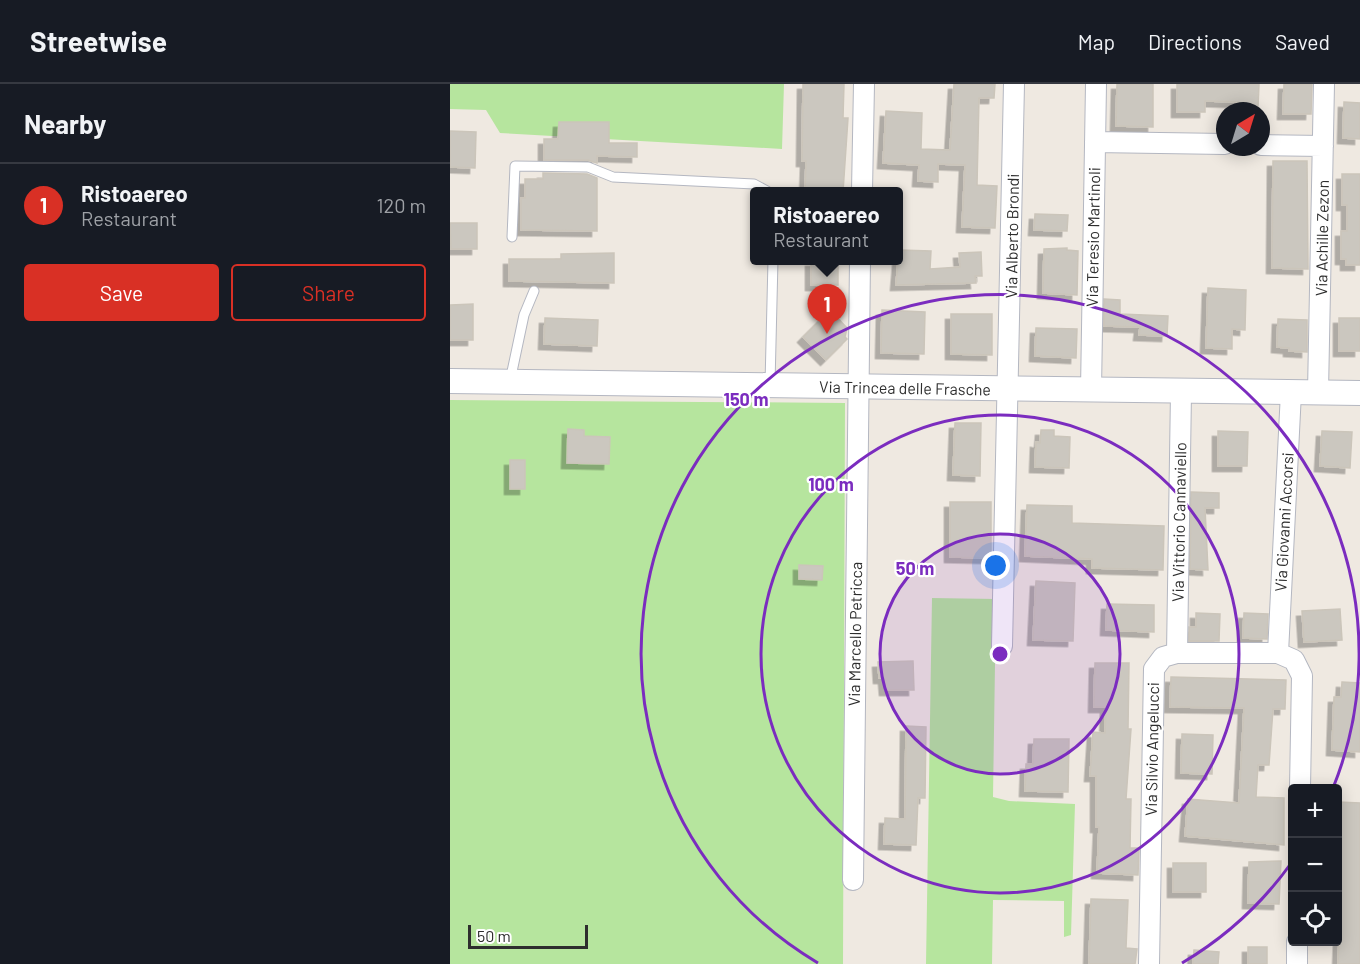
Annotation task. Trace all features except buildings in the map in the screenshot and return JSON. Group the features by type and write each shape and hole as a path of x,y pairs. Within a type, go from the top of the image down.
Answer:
{"street":[{"path":"862,187 864,84"},
{"name":"Via Alberto Brondi","path":"1002,646 1014,84"},
{"name":"Via Teresio Martinoli","path":"1091,390 1096,84"},
{"name":"Via Achille Zezon","path":"1318,392 1324,84"},
{"path":"1095,142 1216,144"},
{"path":"1270,145 1323,147"},
{"path":"857,387 860,265"},
{"name":"Via Trincea delle Frasche","path":"450,381 1360,393"},
{"name":"Via Marcello Petricca","path":"853,880 857,387"},
{"name":"Via Vittorio Cannaviello","path":"1177,653 1180,392"},
{"name":"Via Giovanni Accorsi","path":"1278,653 1291,392"},
{"path":"1177,653 1278,653 1294,660 1302,676 1300,784"},
{"name":"Via Silvio Angelucci","path":"1149,964 1154,669 1162,657 1177,653"},
{"path":"1297,964 1298,946"}],"lane":[{"path":"512,237 515,166 588,167 613,177 754,184 759,187"},
{"path":"770,386 773,265"},
{"path":"510,381 524,315 534,291"}],"green space":[{"path":"450,84 784,84 782,149 500,133 486,110 450,109"},
{"path":"450,400 845,403 843,964 450,964"},
{"path":"932,598 996,599 993,797 1009,801 1075,804 1071,935 1064,937 1064,901 993,900 992,964 926,964"}],"place":[{"name":"Ristoaereo","path":"827,334"}]}
